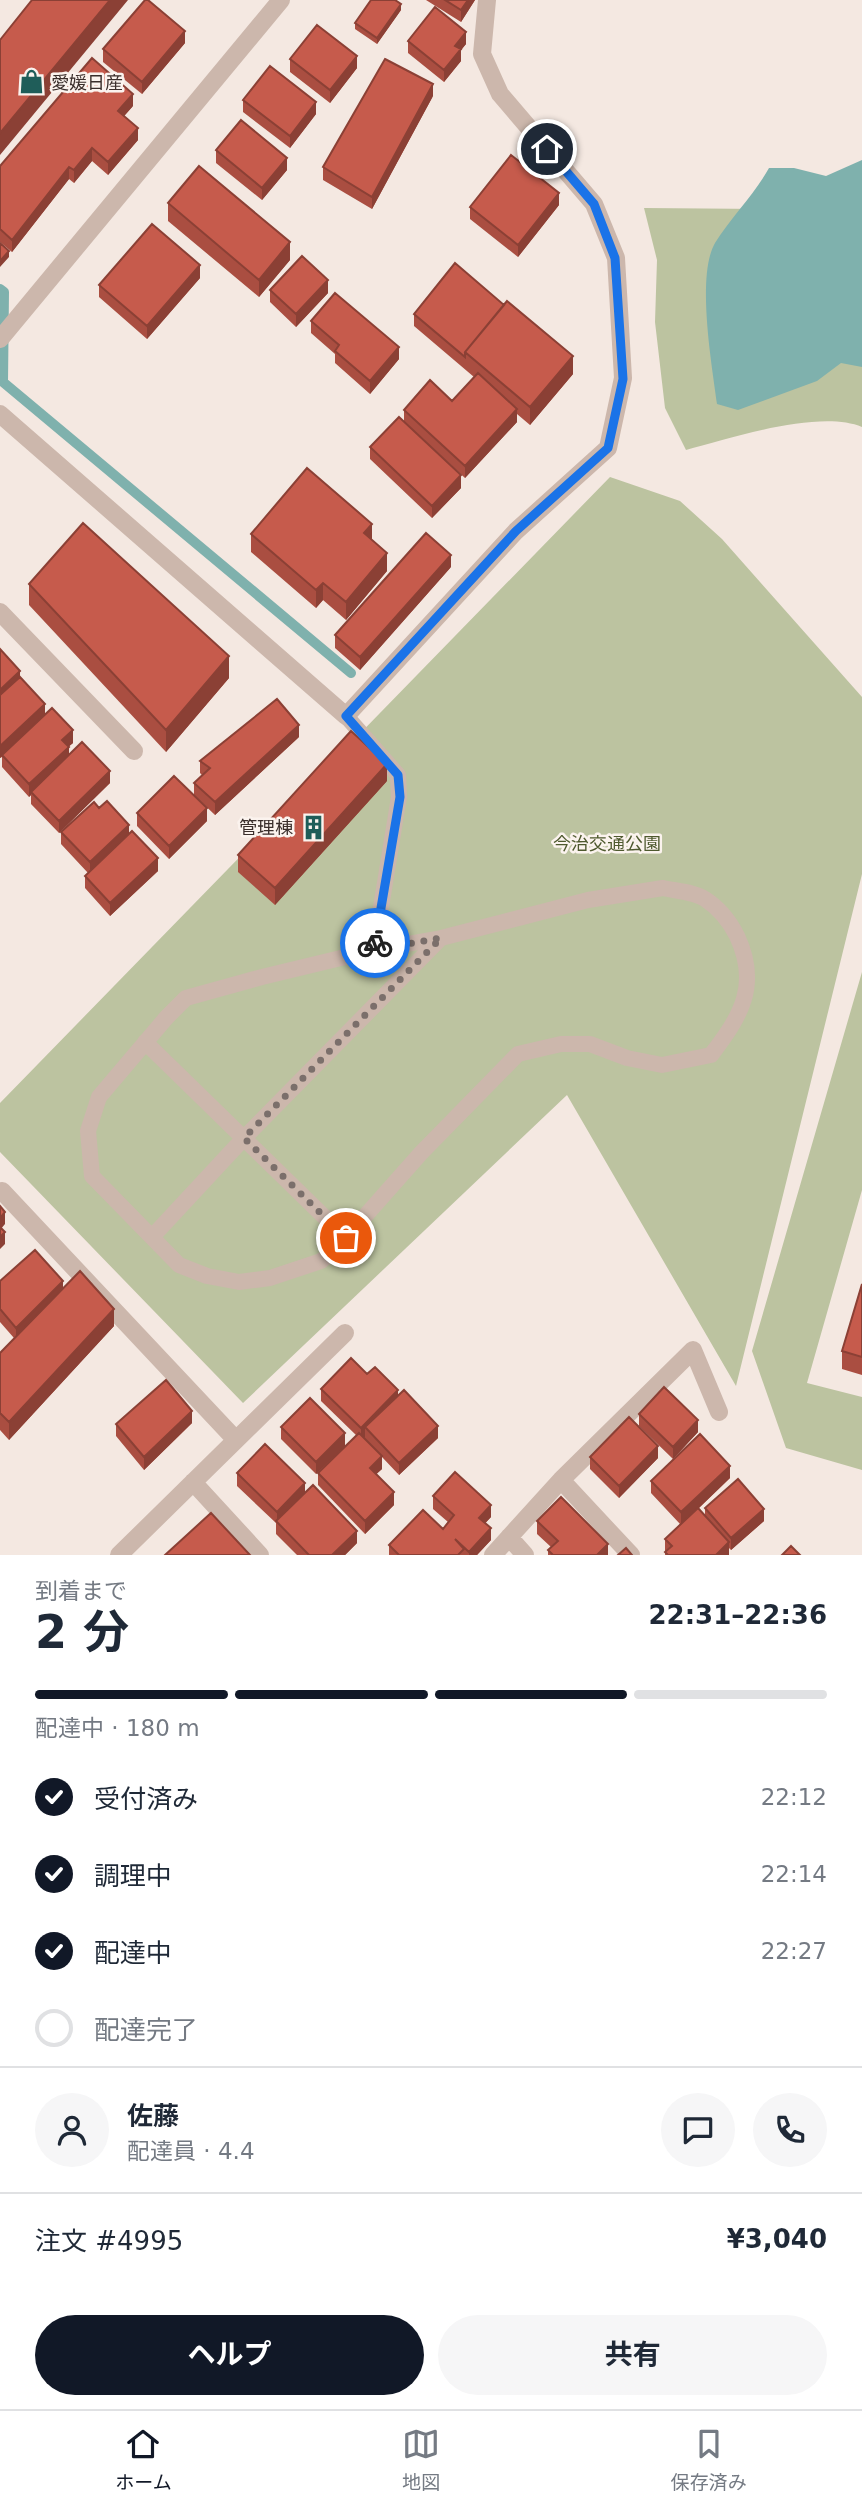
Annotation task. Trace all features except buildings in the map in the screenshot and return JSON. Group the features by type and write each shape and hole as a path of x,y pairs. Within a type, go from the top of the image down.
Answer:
{"street":[{"path":"0,339 281,0"},
{"path":"0,414 346,716 516,531 608,448 623,379 615,258 594,204 500,94 482,54 487,0"},
{"path":"0,612 134,751"},
{"path":"2,1191 236,1440"},
{"path":"120,1555 345,1333"},
{"path":"493,1555 561,1480 693,1350 719,1412"},
{"path":"561,1480 631,1555"},
{"path":"193,1482 260,1555"},
{"path":"509,1537 525,1555"}],"lane":[{"path":"346,716 398,775 400,797 374,950"},
{"path":"663,888 704,898 729,921 746,956 748,990 733,1027 711,1055 662,1065 627,1058 590,1044 561,1044 518,1054 495,1074 346,1238 321,1261 270,1279 239,1282 207,1276 179,1265 92,1176 88,1130 99,1097 186,998 374,950 441,938 588,900 663,888"},
{"path":"152,1237 244,1138 441,938"},
{"path":"145,1042 346,1238"}],"green space":[{"path":"862,196 862,427 844,422 799,423 686,450 665,408 655,322 657,260 644,208 763,209"},
{"name":"今治交通公園","path":"610,477 680,501 722,539 862,697 862,874 736,1386 567,1095 243,1403 0,1152 0,1103"},
{"path":"862,972 862,1190 807,1383 862,1397 862,1470 786,1448 752,1351"}],"water":[{"path":"862,160 862,367 841,363 817,381 738,410 717,404 706,298 709,258 715,243 769,168 794,168 826,176"}],"waterway":[{"path":"0,289 4,292 3,382 351,673"}],"way so far":[{"path":"346,1238 244,1138 441,938 374,950 375,943"}],"place":[{"name":"愛媛日産","path":"31,82"},
{"name":"管理棟","path":"313,827"}],"route":[{"path":"375,943 400,797 398,775 346,716 516,531 608,448 623,379 615,258 594,204 547,149"}]}
